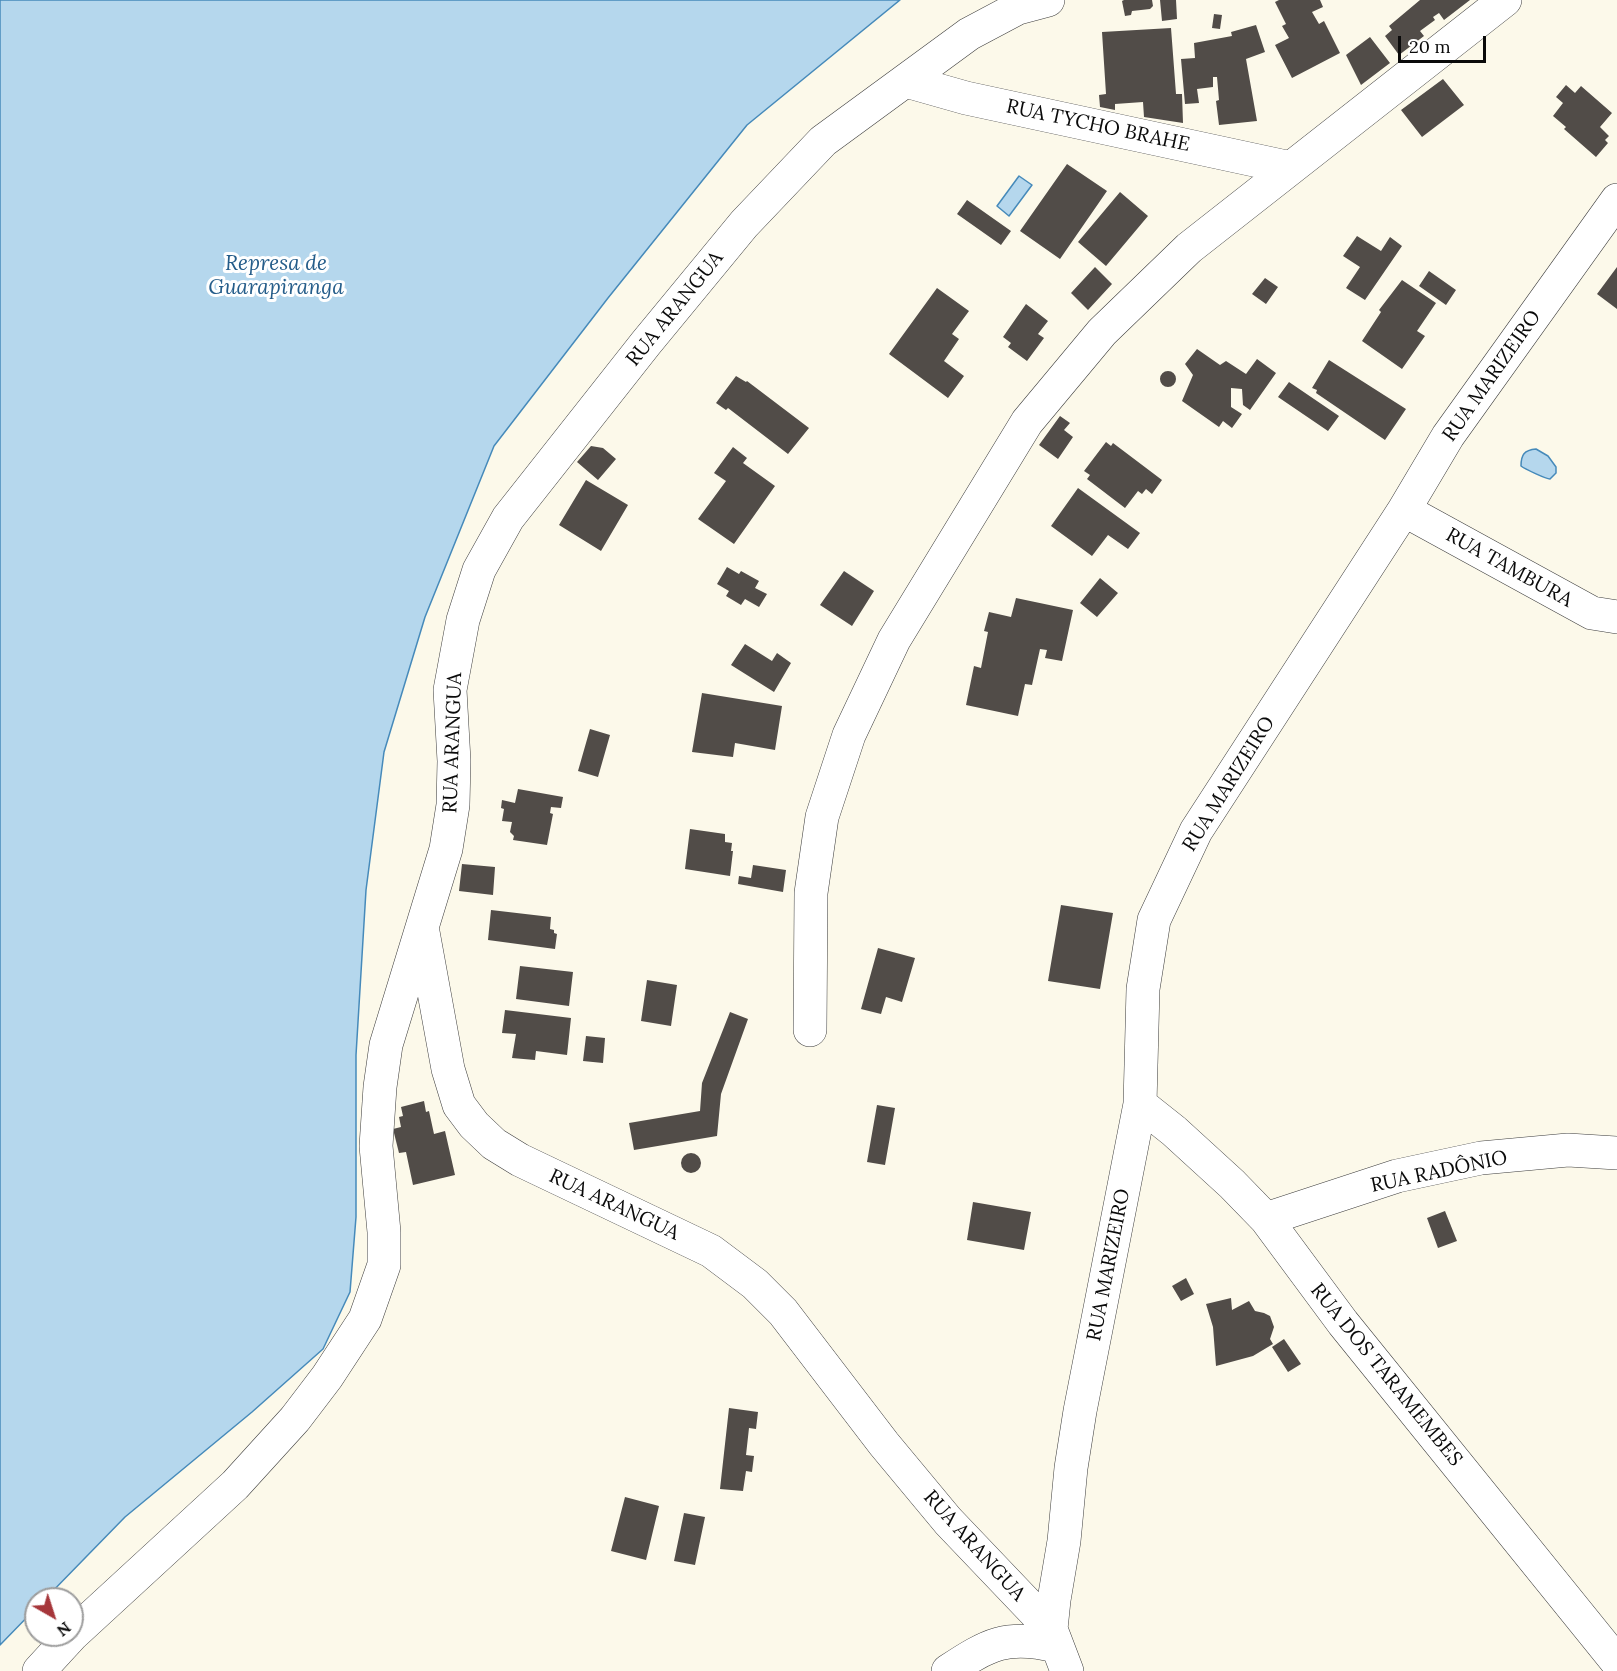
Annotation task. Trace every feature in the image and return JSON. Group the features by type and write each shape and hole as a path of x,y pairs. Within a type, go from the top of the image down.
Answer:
{"street":[{"name":"RUA ARANGUA","path":"1048,0 1018,8 969,34 823,141 744,224 646,343 508,518 479,570 463,620 450,690 454,761 453,805 446,849 422,927 448,1069 459,1105 474,1125 494,1144 520,1160 711,1251 754,1284 783,1312 884,1444 1058,1648"},
{"path":"810,1030 811,893 822,817 849,735 894,640 1027,422 1102,332 1189,248 1505,0"},
{"name":"RUA TYCHO BRAHE","path":"906,81 966,98 1291,168"},
{"name":"RUA MARIZEIRO","path":"1058,1648 1078,1422 1140,1104 1143,989 1154,920 1196,831 1404,510 1448,436 1617,200"},
{"name":"RUA TAMBURA","path":"1404,510 1592,613 1617,617"},
{"path":"84,1624 235,1485 296,1419 365,1319 384,1265 384,1232 376,1146 381,1077 386,1045 422,927"},
{"name":"RUA DOS TARAMEMBES","path":"1140,1104 1174,1131 1266,1219 1343,1323 1617,1662"},
{"name":"RUA RADÔNIO","path":"1266,1219 1397,1176 1481,1158 1568,1150 1617,1153"},
{"path":"948,1671 999,1642 1036,1641 1058,1648"},
{"path":"39,1671 61,1647"}],"water":[{"name":"Represa de Guarapiranga","path":"0,0 900,0 747,125 608,298 494,446 425,617 384,752 366,890 356,1055 356,1217 350,1292 323,1349 252,1412 125,1517 57,1587 24,1587 24,1620 0,1645"},
{"path":"1019,176 1032,185 1009,216 997,206"},
{"path":"1536,449 1548,456 1556,467 1556,473 1550,479 1521,466 1524,454"}],"building":[{"path":"1152,0 1153,6 1150,9 1132,11 1131,15 1125,16 1122,1"},
{"path":"1160,0 1176,0 1177,19 1162,21"},
{"path":"1279,0 1320,0 1323,7 1312,12 1319,24 1324,21 1340,53 1292,78 1275,45 1289,38 1282,26 1286,24 1275,2"},
{"path":"1420,0 1470,0 1444,20 1439,13 1433,17 1435,20 1420,31 1424,36 1399,55 1385,36 1392,30 1389,26"},
{"path":"1214,14 1222,15 1220,29 1212,28"},
{"path":"1256,25 1265,52 1246,59 1257,121 1219,125 1216,101 1219,100 1217,77 1213,77 1213,87 1197,89 1199,103 1185,104 1181,59 1195,58 1194,43 1232,36 1231,32"},
{"path":"1171,28 1176,94 1182,94 1183,123 1144,117 1143,102 1115,104 1115,110 1100,107 1099,95 1106,94 1102,32"},
{"path":"1370,37 1390,63 1361,85 1346,55"},
{"path":"1443,79 1464,105 1422,137 1401,110"},
{"path":"1566,85 1575,93 1581,86 1612,113 1600,127 1609,136 1605,140 1608,143 1596,157 1564,129 1566,127 1553,116 1563,103 1556,97"},
{"path":"1067,164 1107,191 1060,259 1020,231"},
{"path":"1120,192 1148,216 1106,266 1078,242"},
{"path":"967,200 1011,231 1001,245 957,214"},
{"path":"1357,236 1381,251 1390,237 1402,246 1365,300 1346,288 1360,267 1343,256"},
{"path":"1095,267 1112,284 1088,310 1071,293"},
{"path":"1617,267 1617,309 1597,294"},
{"path":"1429,271 1456,290 1446,305 1419,286"},
{"path":"1265,278 1278,287 1266,304 1252,294"},
{"path":"1402,280 1436,303 1417,331 1425,336 1402,369 1362,341 1381,312 1379,310"},
{"path":"937,288 969,311 952,334 959,339 944,361 964,376 948,398 889,354"},
{"path":"1026,304 1048,321 1038,334 1044,338 1027,361 1008,347 1011,343 1003,337"},
{"path":"1197,349 1220,365 1226,361 1246,374 1257,359 1276,373 1250,410 1243,405 1242,389 1231,388 1231,407 1242,414 1232,428 1223,421 1219,427 1182,401 1193,375 1185,364"},
{"path":"1329,360 1406,409 1385,440 1312,388"},
{"path":"1168,371 1174,373 1176,379 1174,385 1168,387 1162,385 1160,379 1162,373"},
{"path":"736,376 747,381 809,428 788,454 728,408 726,410 716,403"},
{"path":"1289,382 1339,416 1328,431 1278,397"},
{"path":"1060,416 1070,423 1064,430 1073,437 1058,459 1039,445"},
{"path":"1106,442 1111,446 1113,443 1162,480 1152,494 1146,489 1142,494 1138,491 1125,508 1087,479 1090,475 1084,471"},
{"path":"591,446 603,448 616,459 598,480 577,462"},
{"path":"733,447 747,458 743,463 775,486 734,544 698,519 726,481 714,473"},
{"path":"586,480 628,505 601,551 559,525"},
{"path":"1078,488 1140,533 1128,549 1108,535 1092,556 1051,526"},
{"path":"727,567 739,574 741,571 759,581 755,588 767,594 759,607 745,599 741,605 726,596 729,591 717,584"},
{"path":"844,571 874,591 852,626 820,605"},
{"path":"1100,578 1118,593 1097,617 1080,603"},
{"path":"1016,598 1073,610 1062,661 1045,658 1047,650 1040,649 1032,685 1025,684 1018,716 966,705 974,666 981,668 988,632 984,631 989,612 1011,617"},
{"path":"745,644 772,661 777,653 791,663 774,692 731,665"},
{"path":"702,693 782,706 775,750 735,743 733,757 692,752"},
{"path":"590,729 610,735 598,777 578,771"},
{"path":"518,789 563,797 561,808 551,807 550,813 553,814 547,845 513,840 514,836 510,832 512,822 502,821 504,809 501,808 502,800 515,803"},
{"path":"690,829 725,834 725,842 732,843 731,851 733,851 730,876 685,869"},
{"path":"462,864 495,867 493,895 459,891"},
{"path":"753,865 786,870 783,892 738,884 739,876 751,878"},
{"path":"1061,905 1113,913 1100,989 1048,981"},
{"path":"491,910 551,917 550,929 557,934 555,949 488,940"},
{"path":"878,948 915,958 902,1002 886,997 881,1014 861,1009"},
{"path":"520,966 573,972 569,1006 516,999"},
{"path":"647,980 677,985 671,1026 641,1021"},
{"path":"505,1010 571,1018 567,1055 536,1051 535,1060 512,1058 516,1034 502,1033"},
{"path":"730,1012 748,1019 721,1094 717,1136 634,1150 629,1123 700,1111 702,1083"},
{"path":"586,1036 605,1038 603,1063 583,1061"},
{"path":"424,1101 426,1112 429,1111 434,1134 445,1131 455,1175 413,1185 406,1152 399,1153 393,1129 401,1127 399,1117 403,1116 401,1107"},
{"path":"877,1105 895,1108 885,1165 867,1162"},
{"path":"691,1153 698,1156 701,1163 698,1170 691,1173 684,1170 681,1163 684,1156"},
{"path":"973,1202 1031,1212 1024,1250 967,1240"},
{"path":"1445,1211 1457,1241 1438,1248 1427,1218"},
{"path":"1186,1278 1194,1294 1181,1301 1172,1286"},
{"path":"1231,1298 1232,1310 1249,1301 1255,1311 1270,1316 1274,1327 1270,1339 1273,1344 1253,1356 1216,1366 1213,1327 1206,1304"},
{"path":"1284,1339 1301,1364 1288,1372 1272,1347"},
{"path":"729,1408 758,1412 756,1429 749,1428 746,1455 754,1456 752,1472 746,1471 743,1491 720,1489"},
{"path":"625,1497 659,1506 646,1560 611,1551"},
{"path":"684,1513 705,1517 695,1565 674,1561"}]}
